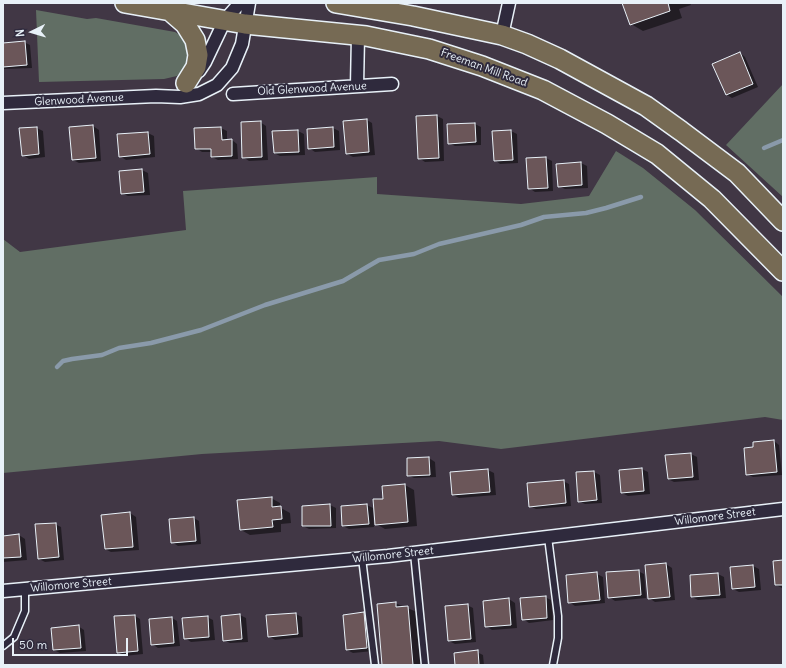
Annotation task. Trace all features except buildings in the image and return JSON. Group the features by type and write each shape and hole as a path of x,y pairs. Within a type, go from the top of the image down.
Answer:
{"main road":[{"name":"Freeman Mill Road","path":"125,3 245,24 358,36 429,49 482,66 543,90 607,124 657,154 712,199 783,271"},
{"path":"336,3 413,16 502,35 528,44 560,59 646,106 737,173 783,221"},
{"path":"170,11 185,24 195,40 198,55 196,67 186,83"}],"street":[{"name":"Glenwood Avenue","path":"156,96 176,90 193,78 205,62 226,20 240,3"},
{"name":"Glenwood Avenue","path":"3,103 156,96 180,97 199,94 217,85 232,68 242,44 249,3"},
{"path":"502,35 509,3"},
{"path":"357,86 358,36"},
{"name":"Old Glenwood Avenue","path":"233,94 392,84"},
{"name":"Willomore Street","path":"3,591 414,553 783,509"}],"lane":[{"path":"548,537 558,616 558,638 553,665"},
{"path":"414,553 425,665"},
{"path":"362,558 375,665"},
{"path":"3,646 14,637 25,611 25,589"}],"green space":[{"path":"36,10 87,19 96,18 175,32 183,37 187,46 188,57 185,68 177,76 164,79 39,82"},
{"path":"783,84 783,197 726,145"},
{"path":"616,151 643,168 695,210 783,297 783,420 765,417 501,449 439,441 202,454 3,473 3,239 20,252 186,230 183,191 377,177 377,194 521,204 589,196"}],"waterway":[{"path":"764,148 783,140"},
{"path":"57,367 63,361 102,355 119,348 151,343 201,330 265,305 343,281 379,260 414,254 439,244 521,225 544,217 586,213 641,197"}]}
